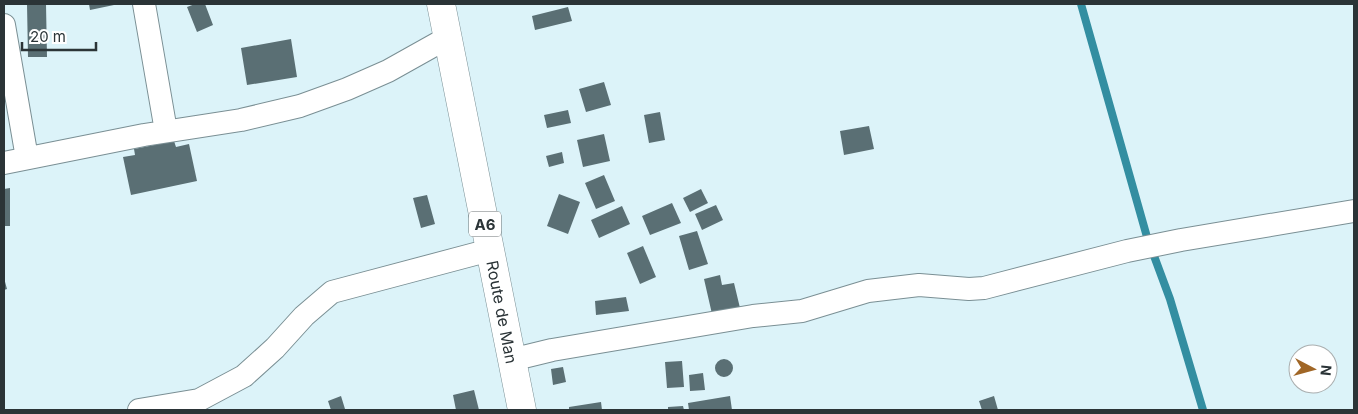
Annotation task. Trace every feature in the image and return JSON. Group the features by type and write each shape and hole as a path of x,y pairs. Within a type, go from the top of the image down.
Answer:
{"highway":[{"name":"A6","path":"441,4 447,38"},
{"name":"Route de Man","path":"447,38 522,410"}],"street":[{"path":"144,4 166,132"},
{"path":"4,25 27,158"},
{"path":"4,163 166,132 241,120 300,106 347,89 388,71 447,38"},
{"path":"511,360 552,350 752,316 802,311 868,291 920,285 969,289 984,288 1127,251 1354,211"},
{"path":"139,410 199,400 244,376 275,348 304,316 332,292 490,250"}],"building":[{"path":"27,4 46,4 47,57 28,57"},
{"path":"89,4 113,4 114,5 90,10"},
{"path":"195,4 205,4 213,25 197,32 187,7"},
{"path":"568,7 572,21 535,30 532,16"},
{"path":"291,39 297,77 247,85 241,48"},
{"path":"604,82 611,105 586,112 579,89"},
{"path":"568,110 571,123 547,128 544,115"},
{"path":"660,112 665,140 649,143 644,115"},
{"path":"869,126 874,149 844,155 840,131"},
{"path":"604,134 610,161 583,167 577,140"},
{"path":"174,141 176,147 189,144 197,181 131,195 123,157 135,155 134,149"},
{"path":"562,152 564,163 549,167 546,156"},
{"path":"604,175 615,201 596,209 585,183"},
{"path":"10,188 10,226 4,226 4,189"},
{"path":"701,189 708,203 690,212 683,198"},
{"path":"559,194 580,202 568,234 547,226"},
{"path":"427,195 435,224 421,228 413,198"},
{"path":"672,203 681,223 650,235 642,216"},
{"path":"716,205 723,220 702,230 695,214"},
{"path":"622,206 630,224 599,238 591,220"},
{"path":"697,231 708,264 689,270 679,236"},
{"path":"643,246 656,277 640,284 627,253"},
{"path":"720,275 722,285 734,283 740,308 712,314 704,279"},
{"path":"4,278 7,289 4,290"},
{"path":"626,297 629,311 596,315 595,301"},
{"path":"724,359 730,362 733,368 730,374 724,377 718,374 715,368 718,362"},
{"path":"682,361 684,387 667,388 665,362"},
{"path":"563,367 566,382 553,385 551,369"},
{"path":"703,373 705,390 690,391 689,375"},
{"path":"474,390 479,410 456,410 453,395"},
{"path":"341,396 345,409 331,410 328,401"},
{"path":"730,396 732,410 689,410 688,403"},
{"path":"994,396 998,410 982,410 979,401"},
{"path":"601,402 602,410 569,410 569,407"},
{"path":"683,406 684,410 668,410 668,407"}],"waterway":[{"path":"1081,4 1147,237 1170,299 1203,410"}]}
